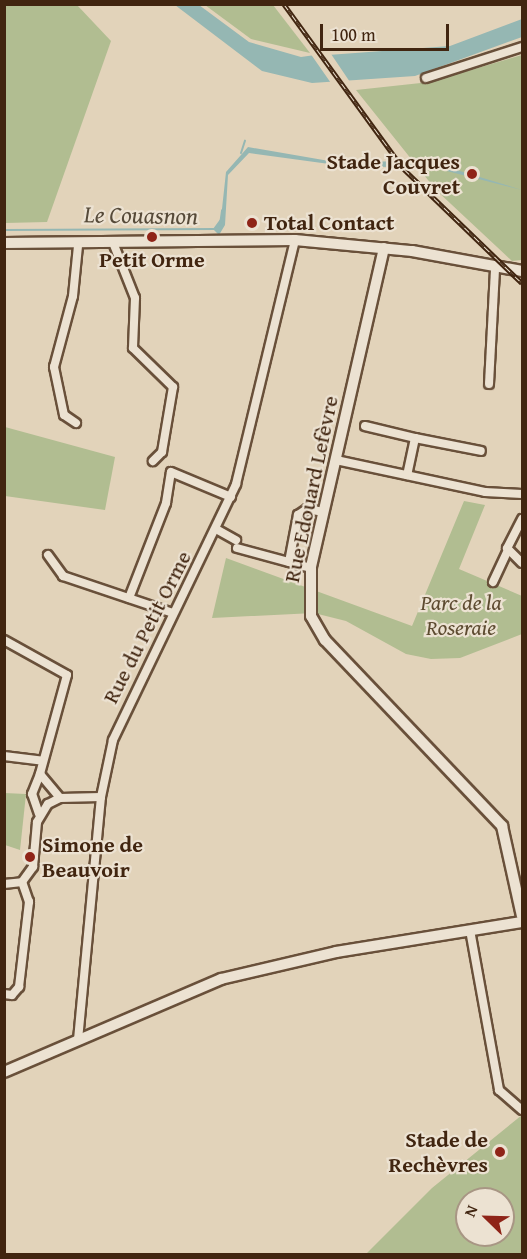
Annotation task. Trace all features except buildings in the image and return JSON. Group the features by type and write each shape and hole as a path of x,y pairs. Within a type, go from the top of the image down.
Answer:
{"street":[{"path":"426,78 522,47"},
{"path":"4,243 78,246 295,240 384,248 522,271"},
{"name":"Rue du Petit Orme","path":"78,1040 101,797 113,740 231,497 295,240"},
{"path":"114,245 135,298 133,348 173,387 162,452 153,461"},
{"path":"76,423 64,415 54,367 73,296 78,246"},
{"name":"Rue Edouard Lefèvre","path":"384,248 311,568 310,609 320,634 502,826 522,916"},
{"path":"489,384 495,268"},
{"path":"365,426 481,451"},
{"path":"406,475 415,438"},
{"path":"336,460 485,492 522,494"},
{"path":"129,598 166,503 171,472 231,497"},
{"path":"289,562 298,514 307,509 324,512"},
{"path":"493,582 522,519"},
{"path":"216,529 236,540"},
{"path":"237,549 311,568"},
{"path":"507,552 522,563"},
{"path":"48,555 63,576 173,613"},
{"path":"4,640 67,675 40,774 32,794 39,814 33,867 22,882 4,884"},
{"path":"4,756 43,761"},
{"path":"40,774 60,798"},
{"path":"39,814 60,798 101,797"},
{"path":"4,994 12,995 19,987 29,902 22,882"},
{"path":"4,1072 221,979 336,952 522,922"},
{"path":"470,930 499,1090 522,1110"}],"green space":[{"path":"4,5 77,5 111,41 47,222 5,223"},
{"path":"205,5 273,5 310,53 251,39"},
{"name":"Stade Jacques Couvret","path":"522,55 522,260 512,261 436,190 356,90 430,82"},
{"path":"5,427 115,457 105,510 5,496"},
{"name":"Parc de la Roseraie","path":"464,501 485,505 459,569 522,596 522,634 460,658 431,659 406,654 346,621 314,613 212,618 226,558 412,626"},
{"path":"4,793 26,794 20,850 5,845"},
{"name":"Stade de Rechèvres","path":"522,1115 522,1254 366,1254 432,1188"}],"water":[{"path":"175,5 199,5 249,42 301,57 315,55 320,63 332,62 328,55 450,46 522,19 522,37 415,76 312,83 262,71"},
{"path":"248,147 335,162 427,161 522,190 435,168 344,166 249,153 228,175 225,225 219,235 213,229 221,218 226,172"}],"pier":[{"path":"329,51 352,85 333,86 310,53 327,59"}],"waterway":[{"name":"Le Couasnon","path":"241,153 245,141"},
{"name":"Le Couasnon","path":"220,225 222,210"},
{"name":"Le Couasnon","path":"4,230 217,229"}],"railway":[{"path":"284,4 404,169 522,283"}],"place":[{"name":"Stade Jacques Couvret","path":"472,174"},
{"name":"Total Contact","path":"252,223"},
{"name":"Petit Orme","path":"152,237"},
{"name":"Simone de Beauvoir","path":"30,857"},
{"name":"Stade de Rechèvres","path":"500,1152"}]}
